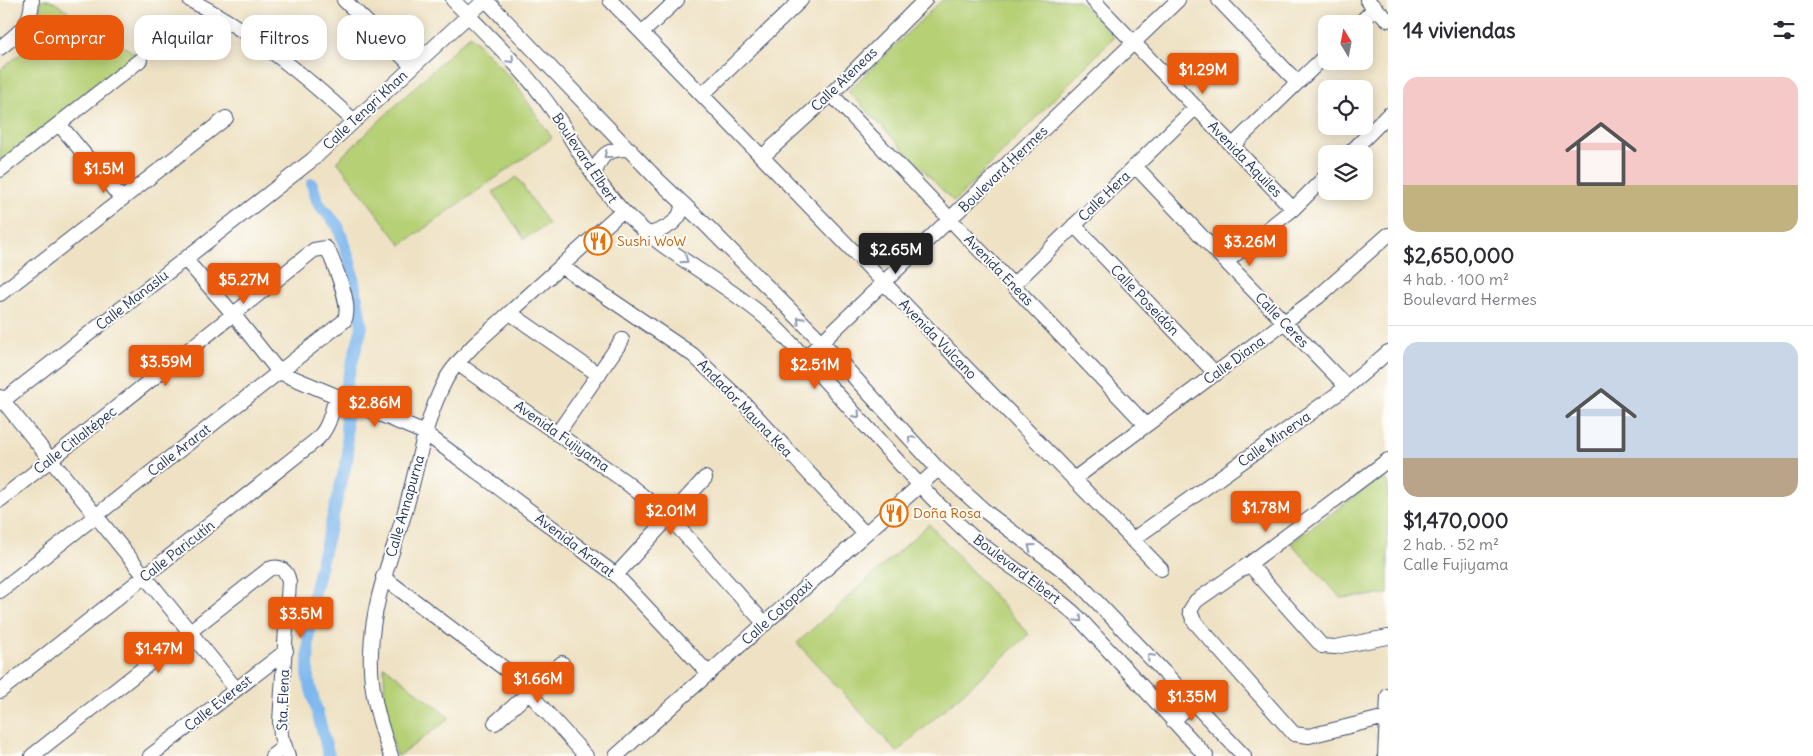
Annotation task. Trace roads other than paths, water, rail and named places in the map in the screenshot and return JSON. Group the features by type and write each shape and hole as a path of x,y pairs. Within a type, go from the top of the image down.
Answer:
{"street":[{"path":"0,48 24,28 32,11 32,0"},
{"path":"190,0 262,45 313,84 354,121"},
{"path":"344,0 412,66"},
{"name":"Boulevard Elbert","path":"453,0 536,88 554,112 594,176 622,211 650,234 767,319 805,358 920,485 969,534 1059,599 1077,616 1206,756"},
{"name":"Calle Tengri Khan","path":"312,160 485,0"},
{"name":"Boulevard Elbert","path":"485,0 682,204 707,226 822,342 938,469 992,517 1076,580 1244,756"},
{"name":"Avenida Vulcano","path":"610,0 1161,570"},
{"path":"642,33 677,0"},
{"path":"702,94 801,0"},
{"name":"Calle Ateneas","path":"762,157 830,94 925,0"},
{"name":"Avenida Aquiles","path":"1093,0 1293,209"},
{"name":"Boulevard Hermes","path":"805,358 1178,0"},
{"path":"1219,0 1297,82"},
{"path":"1364,15 1371,4 1388,20"},
{"path":"0,170 140,60"},
{"path":"1232,146 1318,62"},
{"name":"Avenida Eneas","path":"830,94 1146,425"},
{"name":"Calle Hera","path":"1013,285 1196,107"},
{"path":"1358,145 1388,115"},
{"path":"0,294 226,118"},
{"path":"59,124 121,198"},
{"path":"594,176 604,155 616,149 630,149"},
{"name":"Calle Manaslu","path":"1,400 312,160"},
{"name":"Calle Ceres","path":"1135,166 1347,387"},
{"path":"1226,262 1293,209 1318,184"},
{"path":"650,234 673,224 681,213 682,204"},
{"name":"Calle Annapurna","path":"390,756 375,705 371,675 372,631 383,577 406,508 426,433 440,391 446,378 457,363 622,211"},
{"name":"Calle Poseidón","path":"1074,225 1216,374"},
{"name":"Calle Diana","path":"1074,479 1285,323 1318,297 1388,235"},
{"name":"Calle Citlaltépec","path":"0,500 314,250 326,248 329,252 346,303"},
{"path":"185,259 234,315 279,372"},
{"name":"Andador Mauna Kea","path":"561,266 693,355 743,402 865,534"},
{"name":"Calle Ararat","path":"0,591 344,321 347,313 346,303"},
{"path":"510,313 599,375"},
{"path":"557,434 622,340"},
{"name":"Calle Minerva","path":"1132,540 1347,387 1388,352"},
{"name":"Avenida Fujiyama","path":"457,363 629,484 669,517 765,624"},
{"name":"Avenida Ararat","path":"279,372 426,433 616,575 709,674"},
{"name":"Calle Paricutín","path":"0,691 321,436 329,422 336,397"},
{"path":"1,400 236,689"},
{"path":"1386,464 1250,564 1196,601 1190,611 1194,621 1294,734 1309,736 1386,717"},
{"name":"Calle Cotopaxi","path":"616,756 938,469"},
{"path":"616,575 705,478"},
{"path":"1250,564 1322,646 1336,647 1388,637"},
{"name":"Sta. Elena","path":"190,632 269,569 280,568 288,576 286,651 280,722 281,736 286,751"},
{"path":"383,577 513,675 586,756"},
{"path":"32,756 190,632"},
{"name":"Calle Everest","path":"150,756 286,651"},
{"path":"495,723 562,663"},
{"path":"1385,756 1388,696"},
{"path":"1173,721 1192,703"},
{"path":"272,756 286,751"}],"waterway":[{"path":"312,184 318,203 338,226 351,265 362,327 344,392 348,455 309,612 308,678 329,756"}],"place":[{"name":"Sushi WoW","path":"598,241"},
{"name":"Doña Rosa","path":"894,513"}]}
